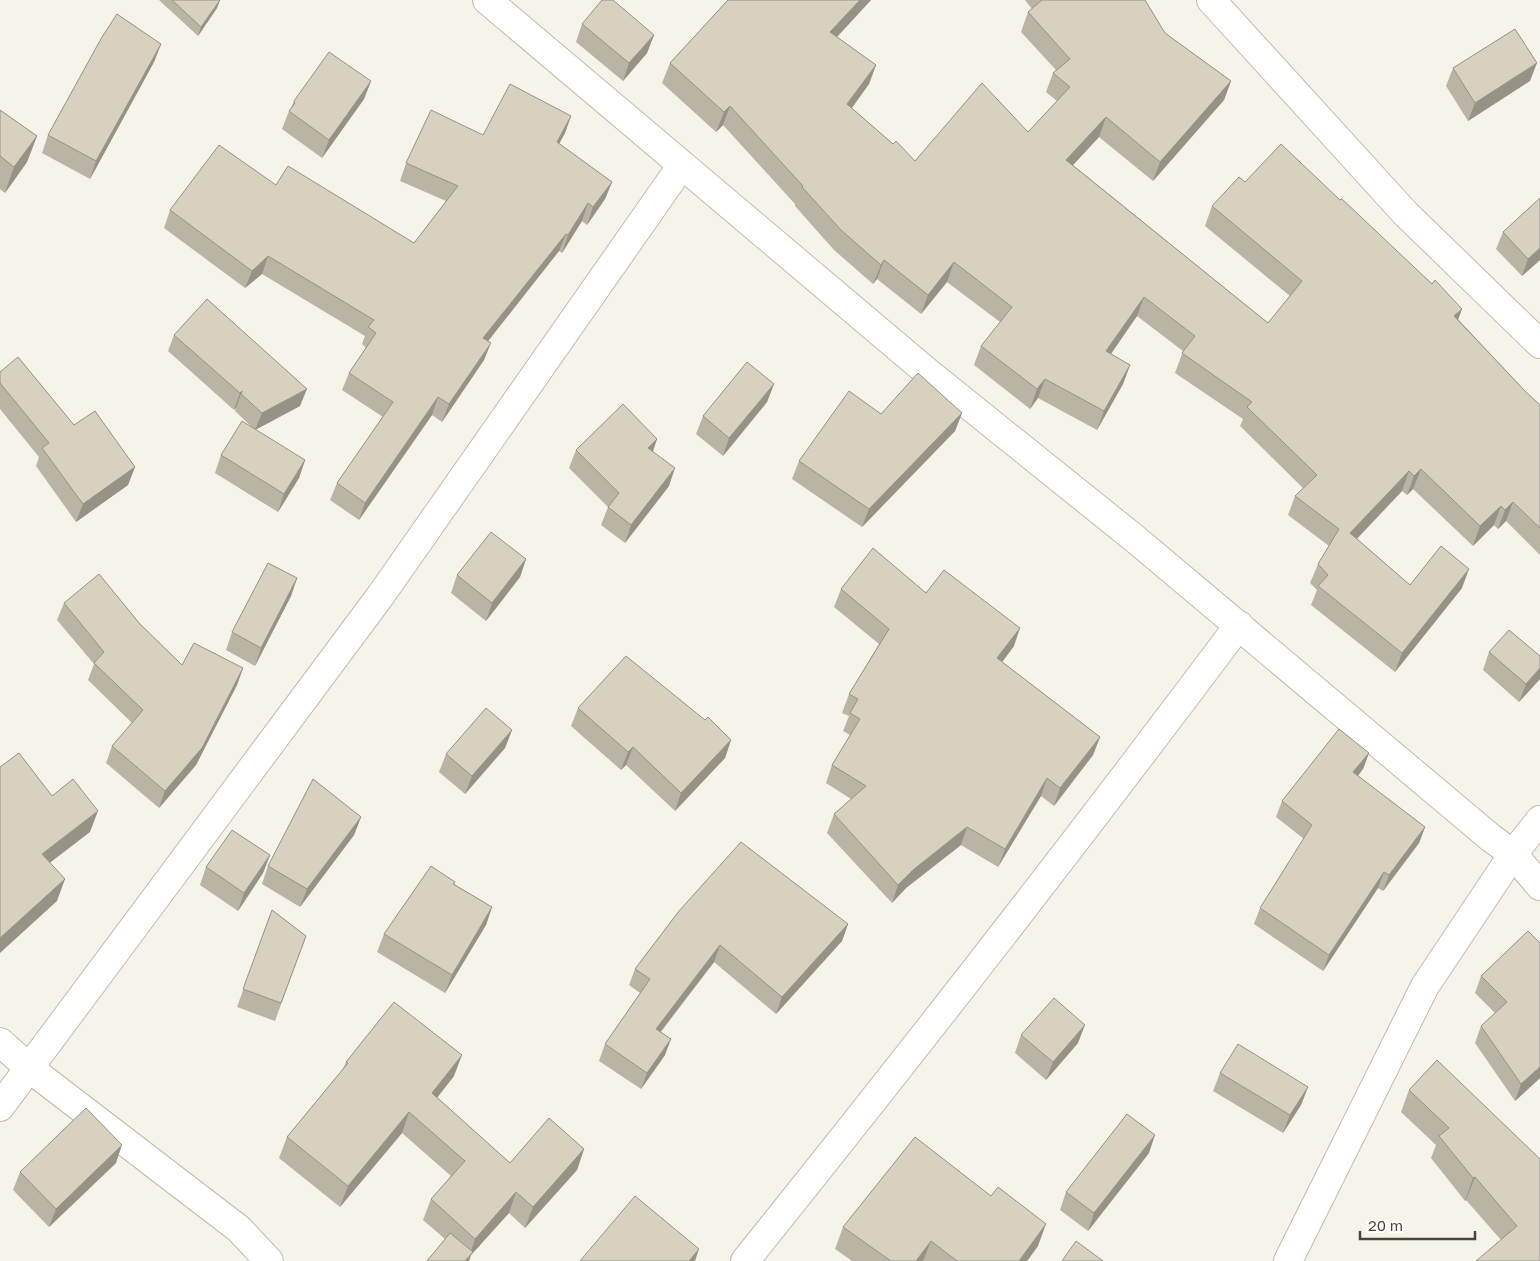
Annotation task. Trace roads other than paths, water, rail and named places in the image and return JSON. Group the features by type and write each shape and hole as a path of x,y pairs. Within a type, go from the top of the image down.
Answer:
{"street":[{"path":"487,0 926,371 1126,532 1491,838 1513,854 1540,886"},
{"path":"1211,0 1406,214 1540,344"},
{"path":"0,1107 382,595 682,166"},
{"path":"745,1261 835,1150 1116,789 1238,625"},
{"path":"1288,1261 1425,986 1513,854 1540,820"},
{"path":"0,1042 29,1068 239,1229 269,1261"}]}
